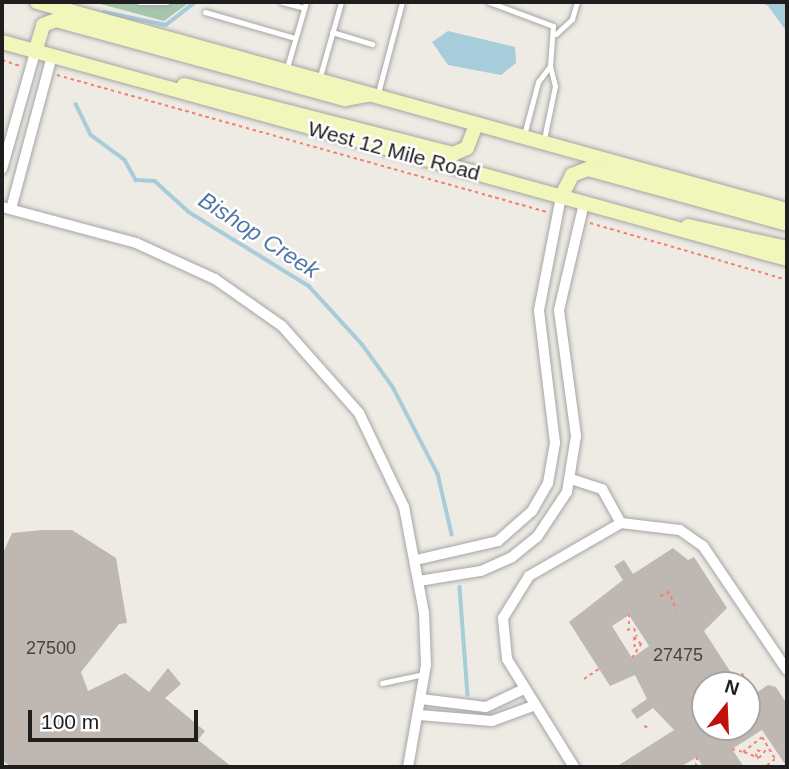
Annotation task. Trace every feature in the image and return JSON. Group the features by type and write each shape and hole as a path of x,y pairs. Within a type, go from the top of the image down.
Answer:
{"main road":[{"path":"37,2 787,210"},
{"path":"35,52 43,25 56,20 345,99 374,96"},
{"name":"West 12 Mile Road","path":"2,42 787,260"},
{"path":"130,78 223,90 453,154 467,148 476,124"},
{"path":"561,197 572,175 588,169 787,224"},
{"path":"666,225 710,226 787,247"}],"street":[{"path":"2,169 35,52"},
{"path":"52,56 6,208 183,261 282,326 338,385 373,436 404,507 419,581 425,674 408,767"},
{"path":"416,560 498,541 532,511 548,483 555,443 539,310 561,197"},
{"path":"419,581 481,571 512,557 549,523 571,479 575,425 559,320 578,220 584,203"},
{"path":"571,479 602,489 621,523"},
{"path":"574,767 533,706 502,638 509,601 529,576 621,523 680,530 703,546 787,670"},
{"path":"421,699 486,707 524,689"},
{"path":"419,715 492,721 533,706"}],"lane":[{"path":"139,2 167,2"},
{"path":"282,2 305,5 286,71"},
{"path":"319,80 341,2"},
{"path":"374,96 401,4 407,2"},
{"path":"489,2 544,18 556,34"},
{"path":"543,142 555,86 550,66 556,34 572,19 577,2"},
{"path":"205,12 295,38"},
{"path":"332,32 372,44"},
{"path":"523,137 538,82 550,66"},
{"path":"382,683 425,674"}],"path":[{"path":"2,60 30,68"},
{"path":"47,73 556,215"},
{"path":"578,220 787,280"},
{"path":"660,596 669,591 676,610"},
{"path":"674,606 680,607"},
{"path":"627,631 629,615"},
{"path":"629,625 641,644 632,657"},
{"path":"635,650 630,642 637,638"},
{"path":"584,679 599,669"},
{"path":"644,726 649,728"},
{"path":"743,752 759,736 775,759 765,767"},
{"path":"756,758 767,748"},
{"path":"732,749 756,758"},
{"path":"756,758 757,750 763,752"},
{"path":"691,767 696,766 696,757"}],"green space":[{"path":"93,2 190,2 164,21"}],"water":[{"path":"759,2 787,2 787,32 768,6"},
{"path":"448,31 515,47 516,63 501,75 448,65 432,42"}],"building":[{"path":"72,530 116,558 127,623 119,624 81,672 88,691 125,673 149,692 168,668 181,684 165,698 205,731 198,740 232,767 11,767 2,760 2,555 12,533"},
{"path":"673,548 688,560 694,557 727,608 704,631 730,671 691,671 691,741 745,741 732,749 744,767 703,767 697,757 680,767 616,767 674,730 653,708 637,719 631,710 647,699 635,675 610,686 569,622 623,580 614,566 624,560 633,574","holes":["629,615 649,646 632,658 612,626"]},
{"path":"768,685 776,687 787,704 787,767 762,730 761,690"}],"waterway":[{"path":"104,12 166,25 195,2"},
{"name":"Bishop Creek","path":"76,104 91,135 125,160 136,180 155,181 189,212 309,286 362,344 393,387 438,474 452,534"},
{"name":"Bishop Creek","path":"460,587 468,695"}]}
